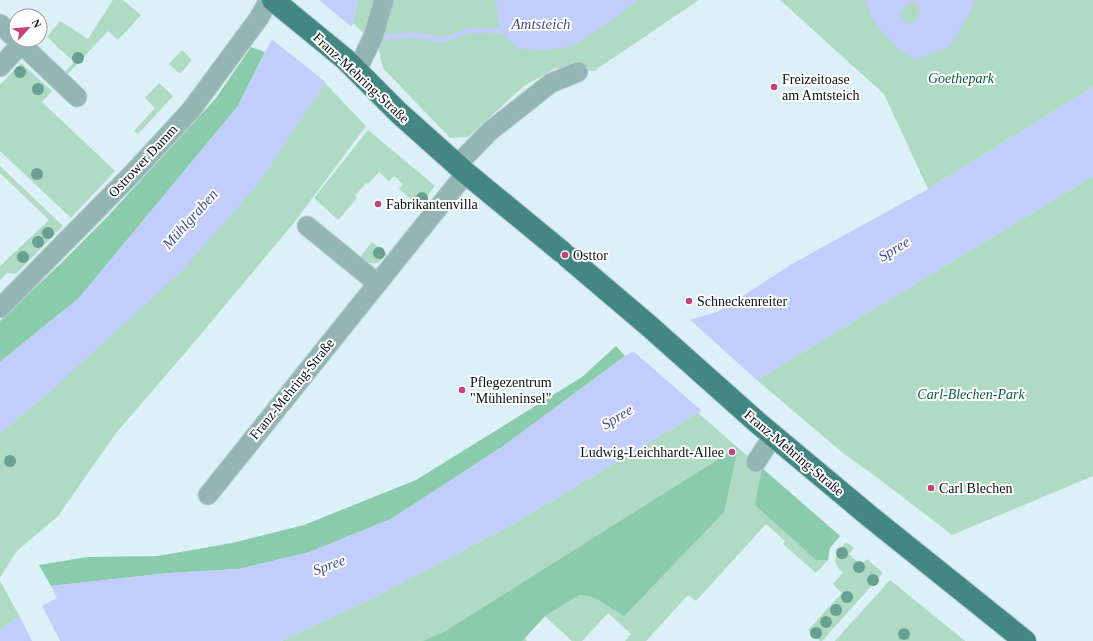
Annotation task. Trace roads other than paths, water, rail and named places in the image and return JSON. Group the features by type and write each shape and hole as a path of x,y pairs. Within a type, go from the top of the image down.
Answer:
{"main road":[{"name":"Franz-Mehring-Straße","path":"276,4 351,64 399,113 462,169 648,325 773,436 868,515 1026,641"}],"street":[{"path":"351,64 373,37 384,0"},
{"name":"Ostrower Damm","path":"0,308 134,172 191,110 259,18 276,4"},
{"path":"0,24 8,32"},
{"path":"0,67 13,48"},
{"path":"25,48 77,97"},
{"path":"462,169 490,131 551,83 578,72"},
{"name":"Franz-Mehring-Straße","path":"208,495 400,254 462,169"},
{"path":"307,226 377,283"},
{"path":"756,462 773,436"}],"water":[{"name":"Mühlgraben","path":"294,0 358,0 353,23 325,83 254,189 181,272 51,391 0,433 0,362 79,298 238,106"},
{"name":"Amtsteich","path":"493,0 638,0 611,21 573,46 546,50 520,49 507,40 501,31 497,20 498,7"},
{"path":"866,0 974,0 971,11 949,47 916,60 899,50 872,20","holes":["914,1 920,10 915,21 908,25 900,14 910,2"]},
{"name":"Spree","path":"1093,87 1093,176 757,380 698,413 513,524 375,597 281,641 60,641 42,606 57,598 51,586 169,573 239,569 310,552 391,519 502,447 625,356 690,320 720,311 792,264 928,189"},
{"path":"20,617 32,641 0,641 0,629"}],"waterway":[{"path":"382,37 416,35 443,40 471,30 501,31"}],"place":[{"name":"Freizeitoase am Amtsteich","path":"774,87"},
{"name":"Fabrikantenvilla","path":"378,204"},
{"name":"Osttor","path":"565,255"},
{"name":"Schneckenreiter","path":"689,301"},
{"name":"Pflegezentrum \"Mühleninsel\"","path":"462,390"},
{"name":"Ludwig-Leichhardt-Allee","path":"732,452"},
{"name":"Carl Blechen","path":"931,488"}],"park label":[{"name":"Goethepark","path":"961,78"},
{"name":"Carl-Blechen-Park","path":"971,394"}]}
